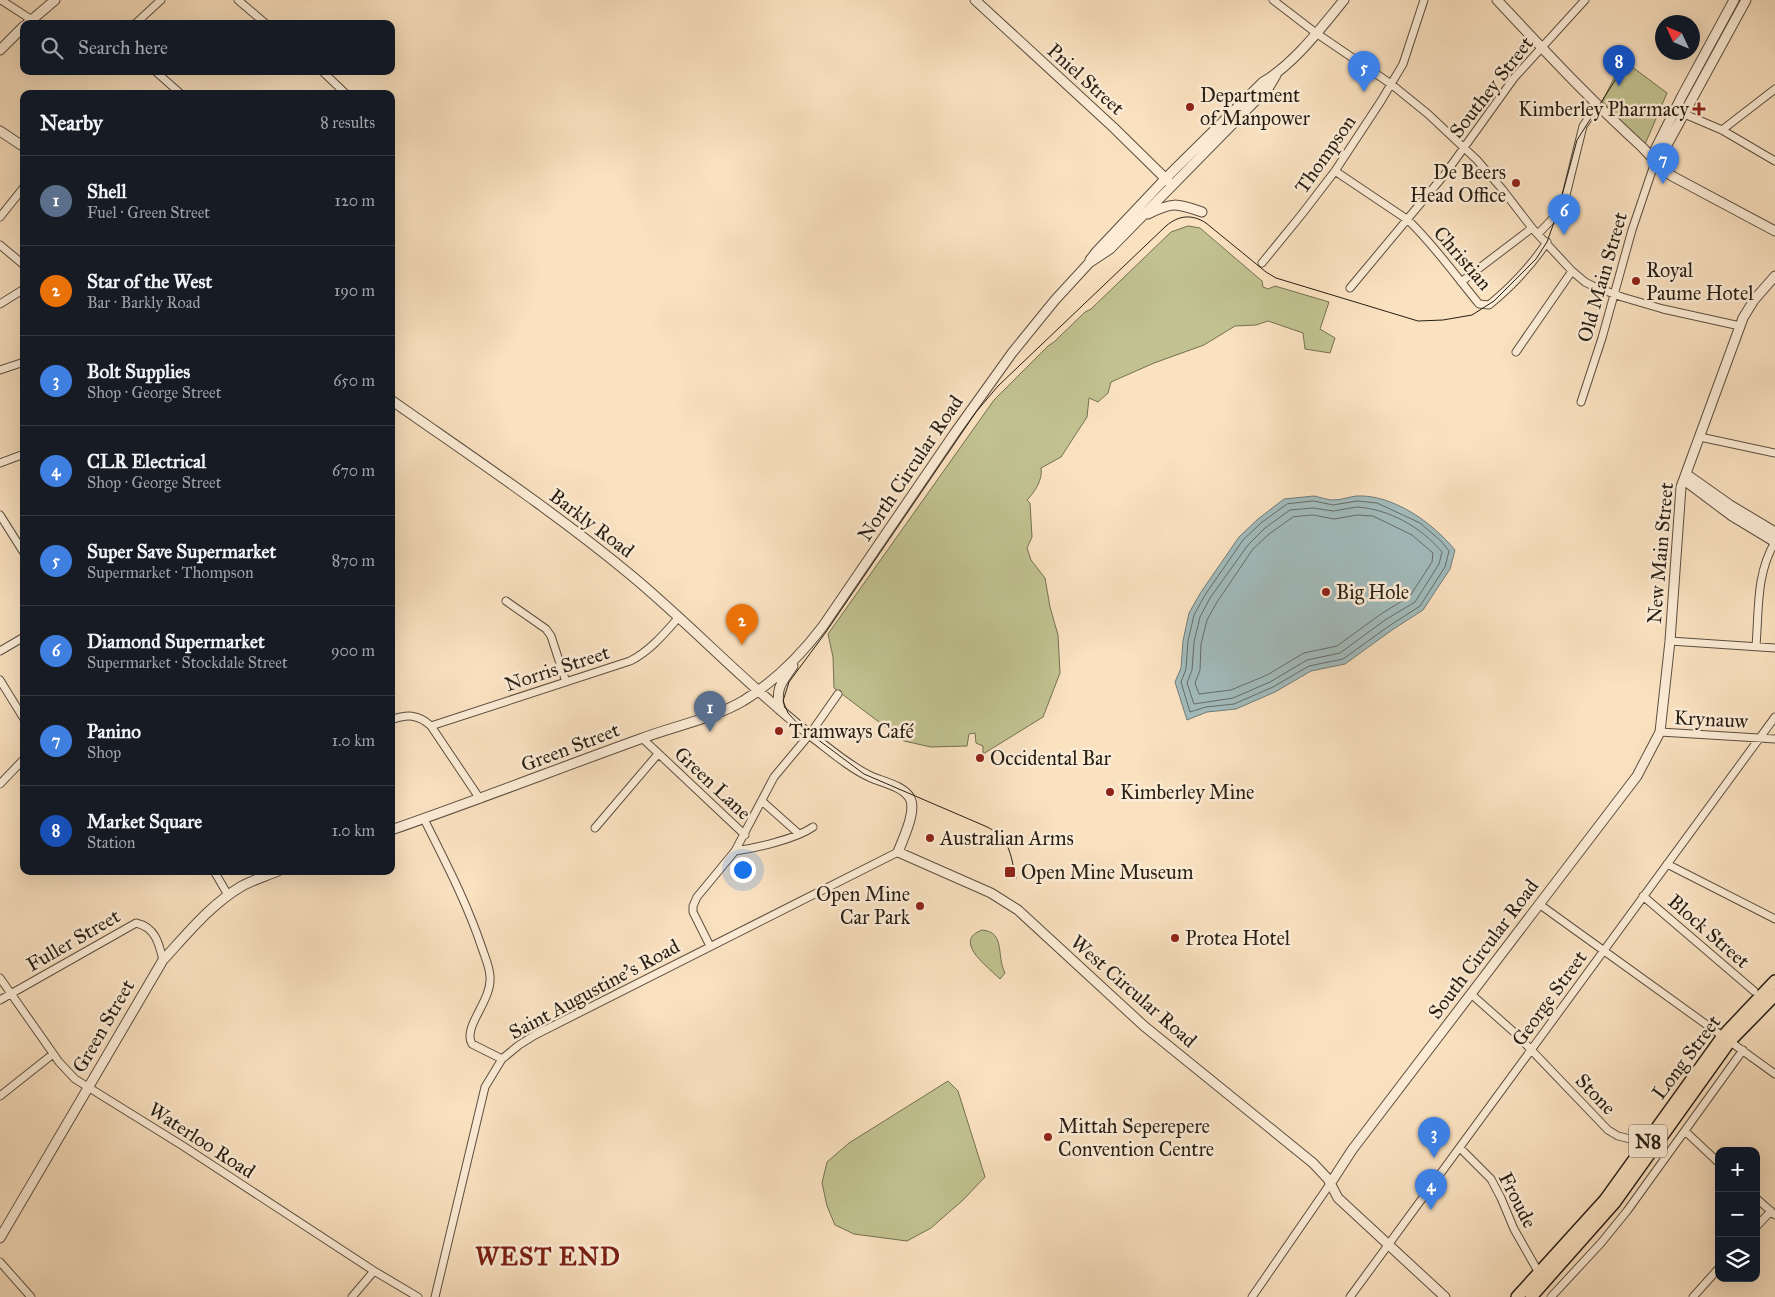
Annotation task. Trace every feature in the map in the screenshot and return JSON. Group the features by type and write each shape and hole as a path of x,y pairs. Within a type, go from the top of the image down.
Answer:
{"highway":[{"name":"Long Street","path":"1517,1297 1605,1200 1727,1039 1775,981"},
{"name":"Long Street","path":"1531,1297 1615,1202 1727,1039 1775,995"}],"street":[{"path":"2,0 27,20"},
{"path":"31,20 55,0"},
{"path":"139,20 161,0"},
{"path":"238,0 261,20"},
{"name":"Pniel Street","path":"975,0 1008,33 1113,127 1173,186"},
{"path":"1274,0 1316,33 1391,84 1428,114 1464,148 1502,190 1532,228 1572,271 1593,286 1696,318 1740,326"},
{"path":"1276,75 1344,0"},
{"name":"Thompson","path":"1262,263 1335,171 1391,84 1407,54 1424,0"},
{"path":"1497,0 1597,106 1655,162 1672,176 1775,231"},
{"name":"Southey Street","path":"1350,288 1408,220 1464,148 1514,78 1585,0"},
{"path":"1655,162 1662,154 1678,123 1679,112 1734,0"},
{"path":"1655,162 1655,150 1746,0"},
{"path":"0,50 20,30"},
{"path":"160,75 176,90"},
{"path":"326,75 342,90"},
{"name":"North Circular Road","path":"758,691 783,670 811,642 1001,368 1059,294 1165,179 1263,82 1276,75"},
{"name":"North Circular Road","path":"1089,263 1110,249 1173,186 1269,87 1276,75"},
{"path":"1722,130 1775,89"},
{"path":"1538,234 1557,214 1566,195 1583,126 1590,113 1597,106"},
{"path":"1679,112 1722,130 1775,161"},
{"path":"1734,121 1737,138"},
{"path":"0,131 20,144"},
{"name":"Old Main Street","path":"1581,402 1632,230 1655,162"},
{"name":"Christian","path":"1335,171 1408,220 1479,304 1489,305 1494,301 1527,269 1547,242"},
{"path":"0,217 20,192"},
{"path":"1141,218 1166,205 1174,204 1202,212"},
{"path":"1461,282 1469,278 1532,228"},
{"path":"0,245 20,262"},
{"path":"1516,352 1572,271"},
{"name":"New Main Street","path":"1660,732 1670,641 1680,496 1685,477 1740,326 1754,300 1775,276"},
{"path":"0,304 20,292"},
{"path":"0,370 20,363"},
{"name":"Barkly Road","path":"395,403 578,533 680,617 758,691 810,734 864,774 904,791 912,801 911,814 898,852"},
{"path":"1700,437 1775,453"},
{"path":"0,463 20,456"},
{"path":"1685,477 1775,532"},
{"path":"1685,477 1732,516 1775,542 1766,557 1762,570 1756,646"},
{"path":"0,515 20,547"},
{"path":"506,600 546,629 551,636 566,682"},
{"name":"Norris Street","path":"431,726 630,661 643,654 680,617"},
{"path":"0,651 20,639"},
{"path":"1670,641 1775,648"},
{"path":"780,710 777,693 780,685 811,642"},
{"path":"0,680 20,712"},
{"name":"Green Street","path":"395,829 642,738 719,712 738,704 758,691"},
{"path":"710,946 693,912 692,906 696,898 735,851 774,777 810,734 838,694"},
{"path":"395,719 402,716 414,716 424,719 431,726 480,799"},
{"name":"George Street","path":"1350,1297 1775,717"},
{"name":"Krynauw","path":"1660,732 1775,739"},
{"name":"South Circular Road","path":"1330,1184 1352,1150 1637,776 1660,732"},
{"name":"Green Lane","path":"642,738 745,834"},
{"name":"Green Lane","path":"595,828 658,754"},
{"path":"0,784 20,763"},
{"path":"762,801 799,834"},
{"path":"424,819 465,902 480,941 490,977 490,990 487,999 470,1028 469,1040 472,1044 502,1059"},
{"path":"735,851 756,848 799,834 813,827"},
{"name":"Saint Augustine's Road","path":"435,1297 485,1087 502,1059 535,1035 898,852"},
{"name":"West Circular Road","path":"898,852 991,893 1018,910 1144,1026 1313,1163 1325,1176 1338,1198 1445,1297"},
{"path":"1667,864 1775,919"},
{"path":"216,875 228,895"},
{"name":"Green Street","path":"0,1238 163,960 196,924 228,895 244,885 268,875"},
{"name":"Block Street","path":"1643,896 1754,992"},
{"path":"1539,904 1775,1074"},
{"name":"Fuller Street","path":"0,1000 136,923 144,924 152,930 163,960"},
{"name":"Waterloo Road","path":"0,978 70,1075 374,1271 418,1297"},
{"name":"Stone","path":"1471,994 1532,1050 1608,1130 1618,1136 1647,1143"},
{"name":"Long Street","path":"1551,1297 1614,1228 1743,1050"},
{"path":"0,1096 53,1054"},
{"path":"1684,1131 1715,1159"},
{"name":"Froude","path":"1460,1148 1490,1179 1539,1273"},
{"path":"1254,1296 1330,1184"},
{"path":"1760,1202 1773,1213 1760,1224"},
{"path":"0,1262 31,1297"},
{"path":"352,1297 374,1271"},
{"path":"1692,1297 1715,1272"}],"green space":[{"path":"1623,60 1667,93 1643,149 1599,108"},
{"path":"1188,226 1200,228 1262,281 1263,287 1268,289 1275,286 1329,302 1320,329 1335,338 1330,353 1305,349 1303,333 1268,321 1256,325 1235,326 1204,345 1154,363 1111,382 1108,393 1098,402 1089,398 1087,417 1061,457 1041,468 1041,477 1038,485 1027,500 1030,503 1032,537 1027,548 1031,560 1045,578 1050,607 1058,635 1060,673 1043,717 983,754 983,746 976,743 975,733 969,734 967,746 931,747 904,741 834,688 833,657 828,634 994,400 1048,346 1085,312 1091,309 1171,232"},
{"path":"982,930 990,932 997,940 1005,973 1000,979 981,961 971,947 970,941 974,935"},
{"path":"948,1081 958,1091 985,1177 963,1200 931,1228 907,1241 854,1234 835,1225 827,1206 822,1183 827,1162 849,1143"}],"water":[{"path":"1314,496 1328,500 1339,500 1356,496 1370,497 1398,505 1424,521 1455,550 1450,569 1423,610 1345,664 1311,671 1275,692 1236,709 1207,712 1187,720 1175,682 1181,668 1183,641 1189,613 1201,592 1239,537 1258,519 1284,499"}],"tram line":[{"path":"1016,878 1008,847 1000,835 985,826 864,774 801,727 788,713 783,701 789,682 826,632 976,412 998,386 1166,226 1171,222 1186,217 1196,218 1206,223 1276,278 1418,321 1443,320 1472,315 1494,301 1536,259 1547,242 1557,214 1577,140 1623,68"}],"place":[{"name":"Market Square","path":"1619,86"},
{"name":"Super Save Supermarket","path":"1364,92"},
{"name":"Department of Manpower","path":"1190,107"},
{"name":"Kimberley Pharmacy","path":"1699,109"},
{"name":"De Beers Head Office","path":"1516,183"},
{"name":"Panino","path":"1663,184"},
{"name":"Diamond Supermarket","path":"1564,235"},
{"name":"Royal Paume Hotel","path":"1636,281"},
{"name":"Big Hole","path":"1326,592"},
{"name":"Star of the West","path":"742,645"},
{"name":"Tramways Café","path":"779,731"},
{"name":"Shell","path":"710,732"},
{"name":"Occidental Bar","path":"980,758"},
{"name":"Kimberley Mine","path":"1110,792"},
{"name":"Australian Arms","path":"930,838"},
{"name":"Open Mine Museum","path":"1010,872"},
{"name":"Open Mine Car Park","path":"920,906"},
{"name":"Protea Hotel","path":"1175,938"},
{"name":"Mittah Seperepere Convention Centre","path":"1048,1137"},
{"name":"Bolt Supplies","path":"1434,1158"},
{"name":"CLR Electrical","path":"1431,1210"}],"district":[{"name":"WEST END","path":"548,1256"}]}
